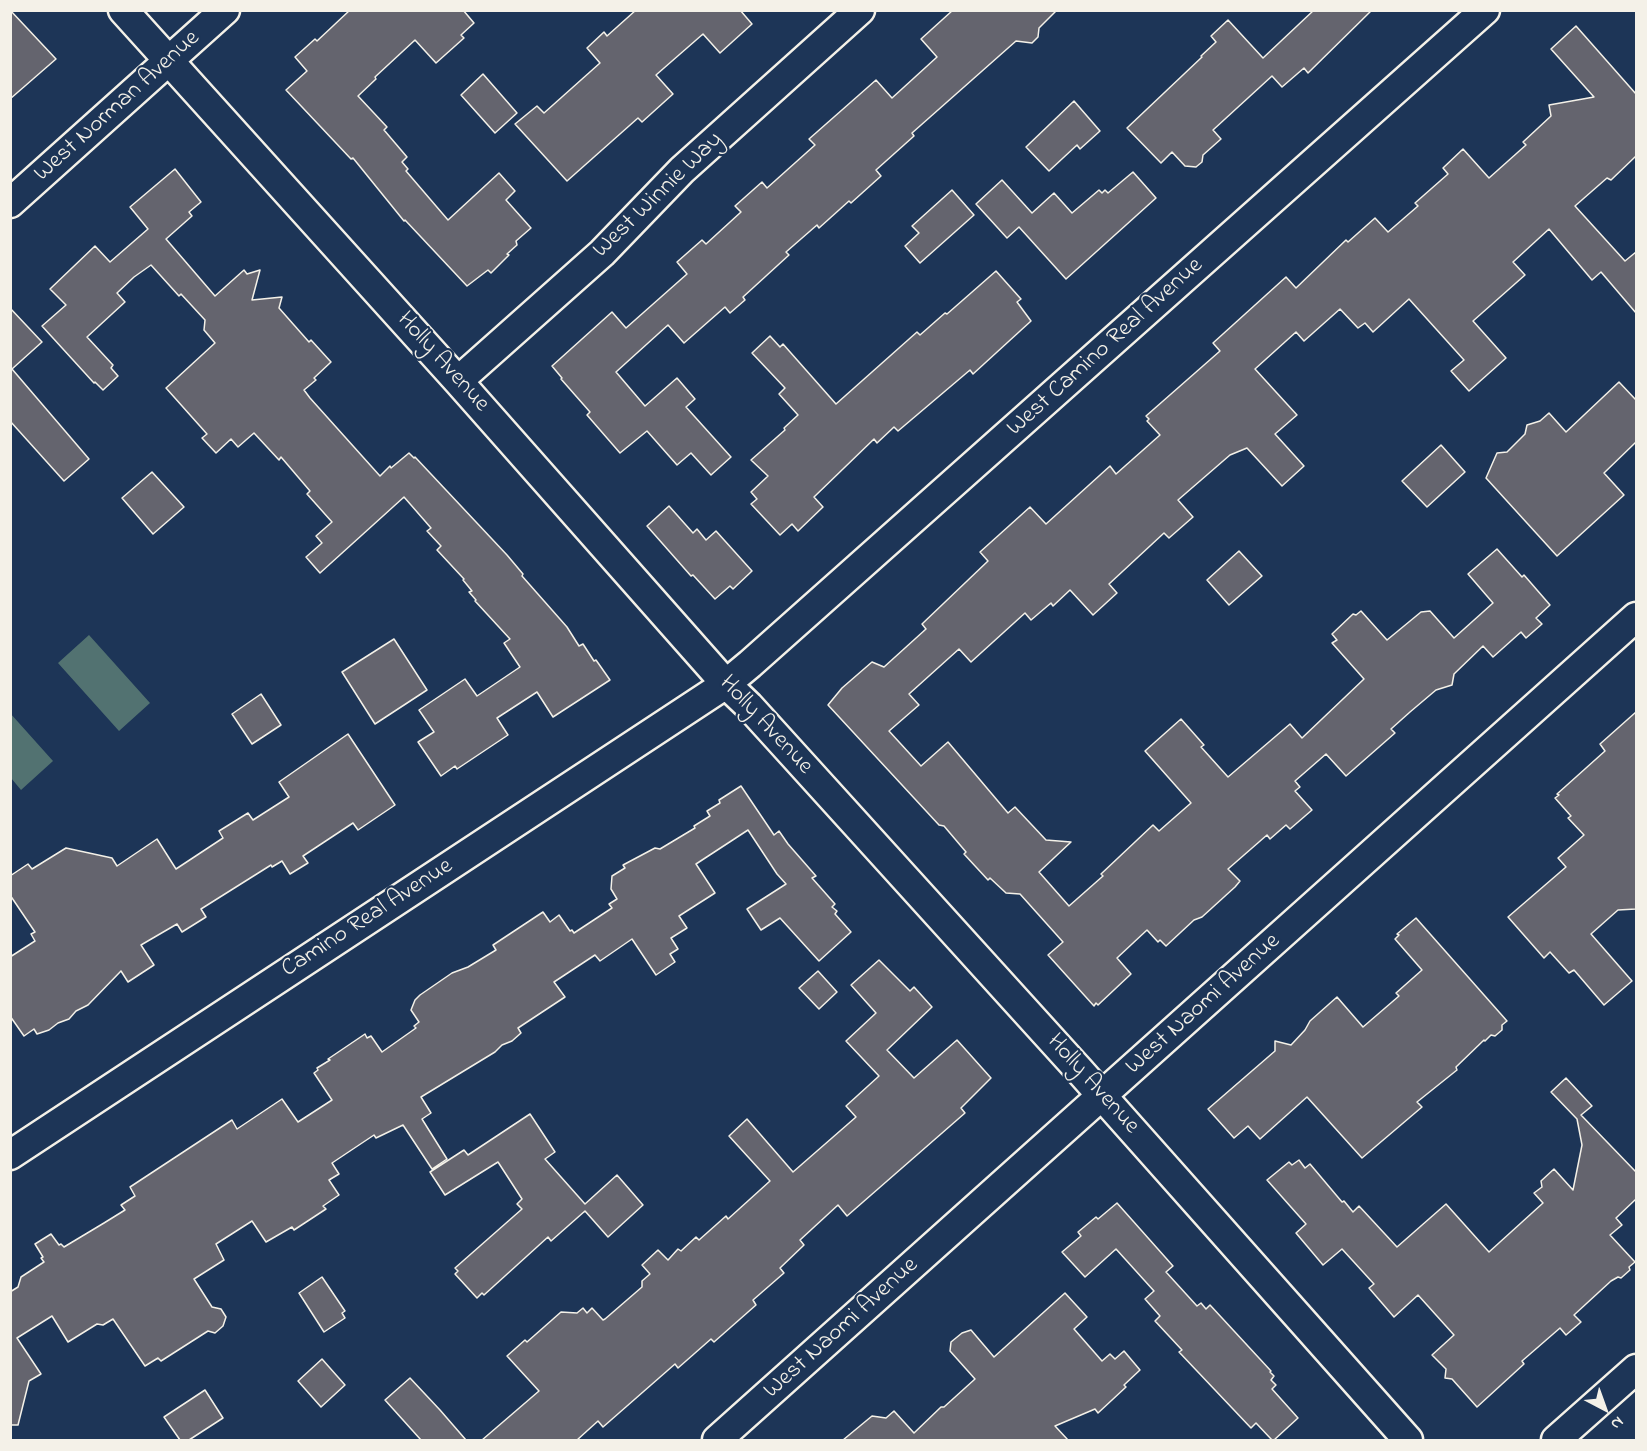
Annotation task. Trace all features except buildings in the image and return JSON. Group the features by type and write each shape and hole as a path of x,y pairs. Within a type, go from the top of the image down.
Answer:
{"street":[{"name":"Holly Avenue","path":"123,10 458,381 726,684 757,715 1103,1097 1408,1440"},
{"name":"West Norman Avenue","path":"10,203 225,10"},
{"name":"West Winnie Way","path":"458,381 602,253 682,170 860,10"},
{"name":"West Camino Real Avenue","path":"726,684 1485,10"},
{"name":"West Naomi Avenue","path":"717,1440 1103,1097 1636,617"},
{"name":"Camino Real Avenue","path":"10,1155 726,684"},
{"path":"1556,1440 1636,1370"}],"green space":[{"path":"89,635 150,703 119,731 58,663"},
{"path":"10,713 53,761 21,790 11,778"}]}
